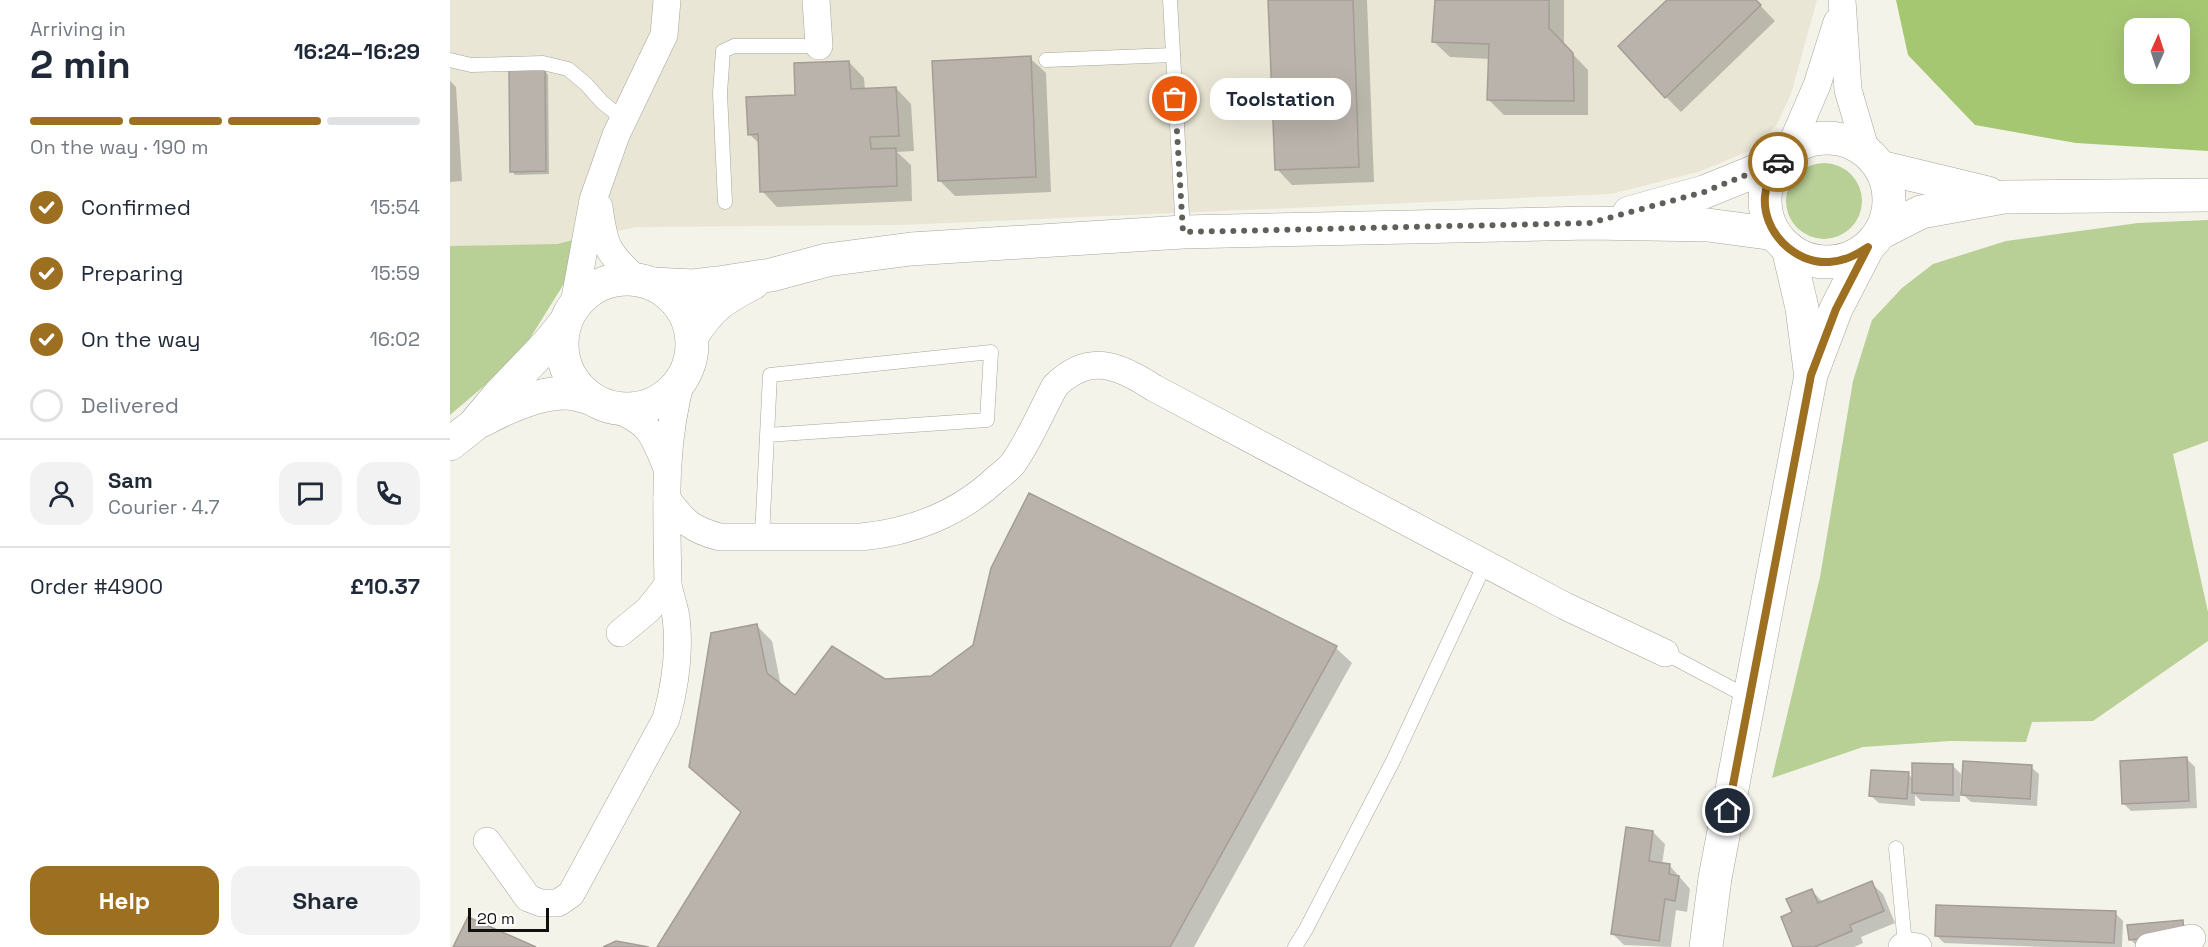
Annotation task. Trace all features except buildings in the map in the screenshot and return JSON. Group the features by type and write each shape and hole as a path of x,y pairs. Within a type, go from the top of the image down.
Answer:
{"main road":[{"path":"1590,223 1704,192 1783,156 1807,141 1828,138 1848,141 1873,159 1950,185 2004,197"},
{"path":"1783,156 1768,178 1765,197 1767,217 1782,241 1802,308 1811,375"},
{"path":"1706,947 1715,878 1811,375 1836,309 1887,218 1890,200 1887,183 1873,159"},
{"path":"462,434 548,344 590,289 610,280 693,286 771,274 827,260 911,249 1183,232 1590,223 1708,225 1782,241 1807,259 1828,262 1850,258 1874,240 1921,212 2004,197 2208,195"},
{"path":"692,336 705,314 723,299 771,274"},
{"path":"462,434 505,408 535,398 567,393 631,409 652,404 671,393 682,378 692,355 692,336 685,313 671,296 644,282"},
{"path":"570,314 561,344 565,365 575,383 601,403"}],"street":[{"path":"570,314 593,200 623,119 664,35 667,0"},
{"path":"816,0 819,46"},
{"path":"1783,156 1817,85 1842,3"},
{"path":"1842,3 1848,90 1873,159"},
{"path":"600,179 599,207 603,237 612,258 644,282"},
{"path":"667,499 680,516 699,532 720,537 861,537 884,535 908,529 944,515 980,495 1013,463 1055,386 1065,376 1094,365 1112,366 1130,373 1154,388 1565,606 1665,653"},
{"path":"487,842 528,898 541,903 558,903 572,894 666,719 674,690 676,649 676,617 668,585 667,467 674,406 682,378"},
{"path":"601,403 634,416 646,425 667,467"},
{"path":"620,633 648,610 668,585"},
{"path":"2149,947 2200,936"}],"lane":[{"path":"1170,0 1183,232"},
{"path":"725,202 720,93 723,51 734,46 819,46"},
{"path":"1046,60 1173,55"},
{"path":"450,60 471,65 543,63 568,69 623,119"},
{"path":"762,537 767,435 770,375 990,352 987,420 767,435"},
{"path":"1295,947 1393,761 1485,564"},
{"path":"1665,653 1750,698"},
{"path":"1896,848 1908,946"}],"shaded area":[{"path":"450,0 1817,0 1791,94 1776,126 1752,150 1698,172 1611,194 902,225 636,227 557,244 450,380"}],"green space":[{"path":"1896,0 2208,0 2208,151 2076,143 1975,125 1908,55"},
{"path":"1824,163 1839,166 1851,174 1859,186 1862,201 1859,216 1851,228 1839,236 1824,239 1809,236 1797,228 1789,216 1786,201 1789,186 1797,174 1809,166"},
{"path":"2208,220 2208,441 2173,454 2208,612 2208,641 2093,721 2032,722 2026,742 1950,741 1863,747 1772,778 1820,577 1853,381 1872,320 1902,288 1933,264 2006,241 2138,223"},
{"path":"577,239 565,282 529,340 504,369 450,415 450,246 557,244"}],"way so far":[{"path":"1175,99 1183,232 1590,223 1704,192 1778,162"}],"place":[{"name":"Toolstation","path":"1175,99"}],"route":[{"path":"1728,811 1811,375 1836,309 1868,247 1850,258 1828,262 1807,259 1788,248 1775,234 1767,217 1765,197 1768,178 1778,162"}]}
